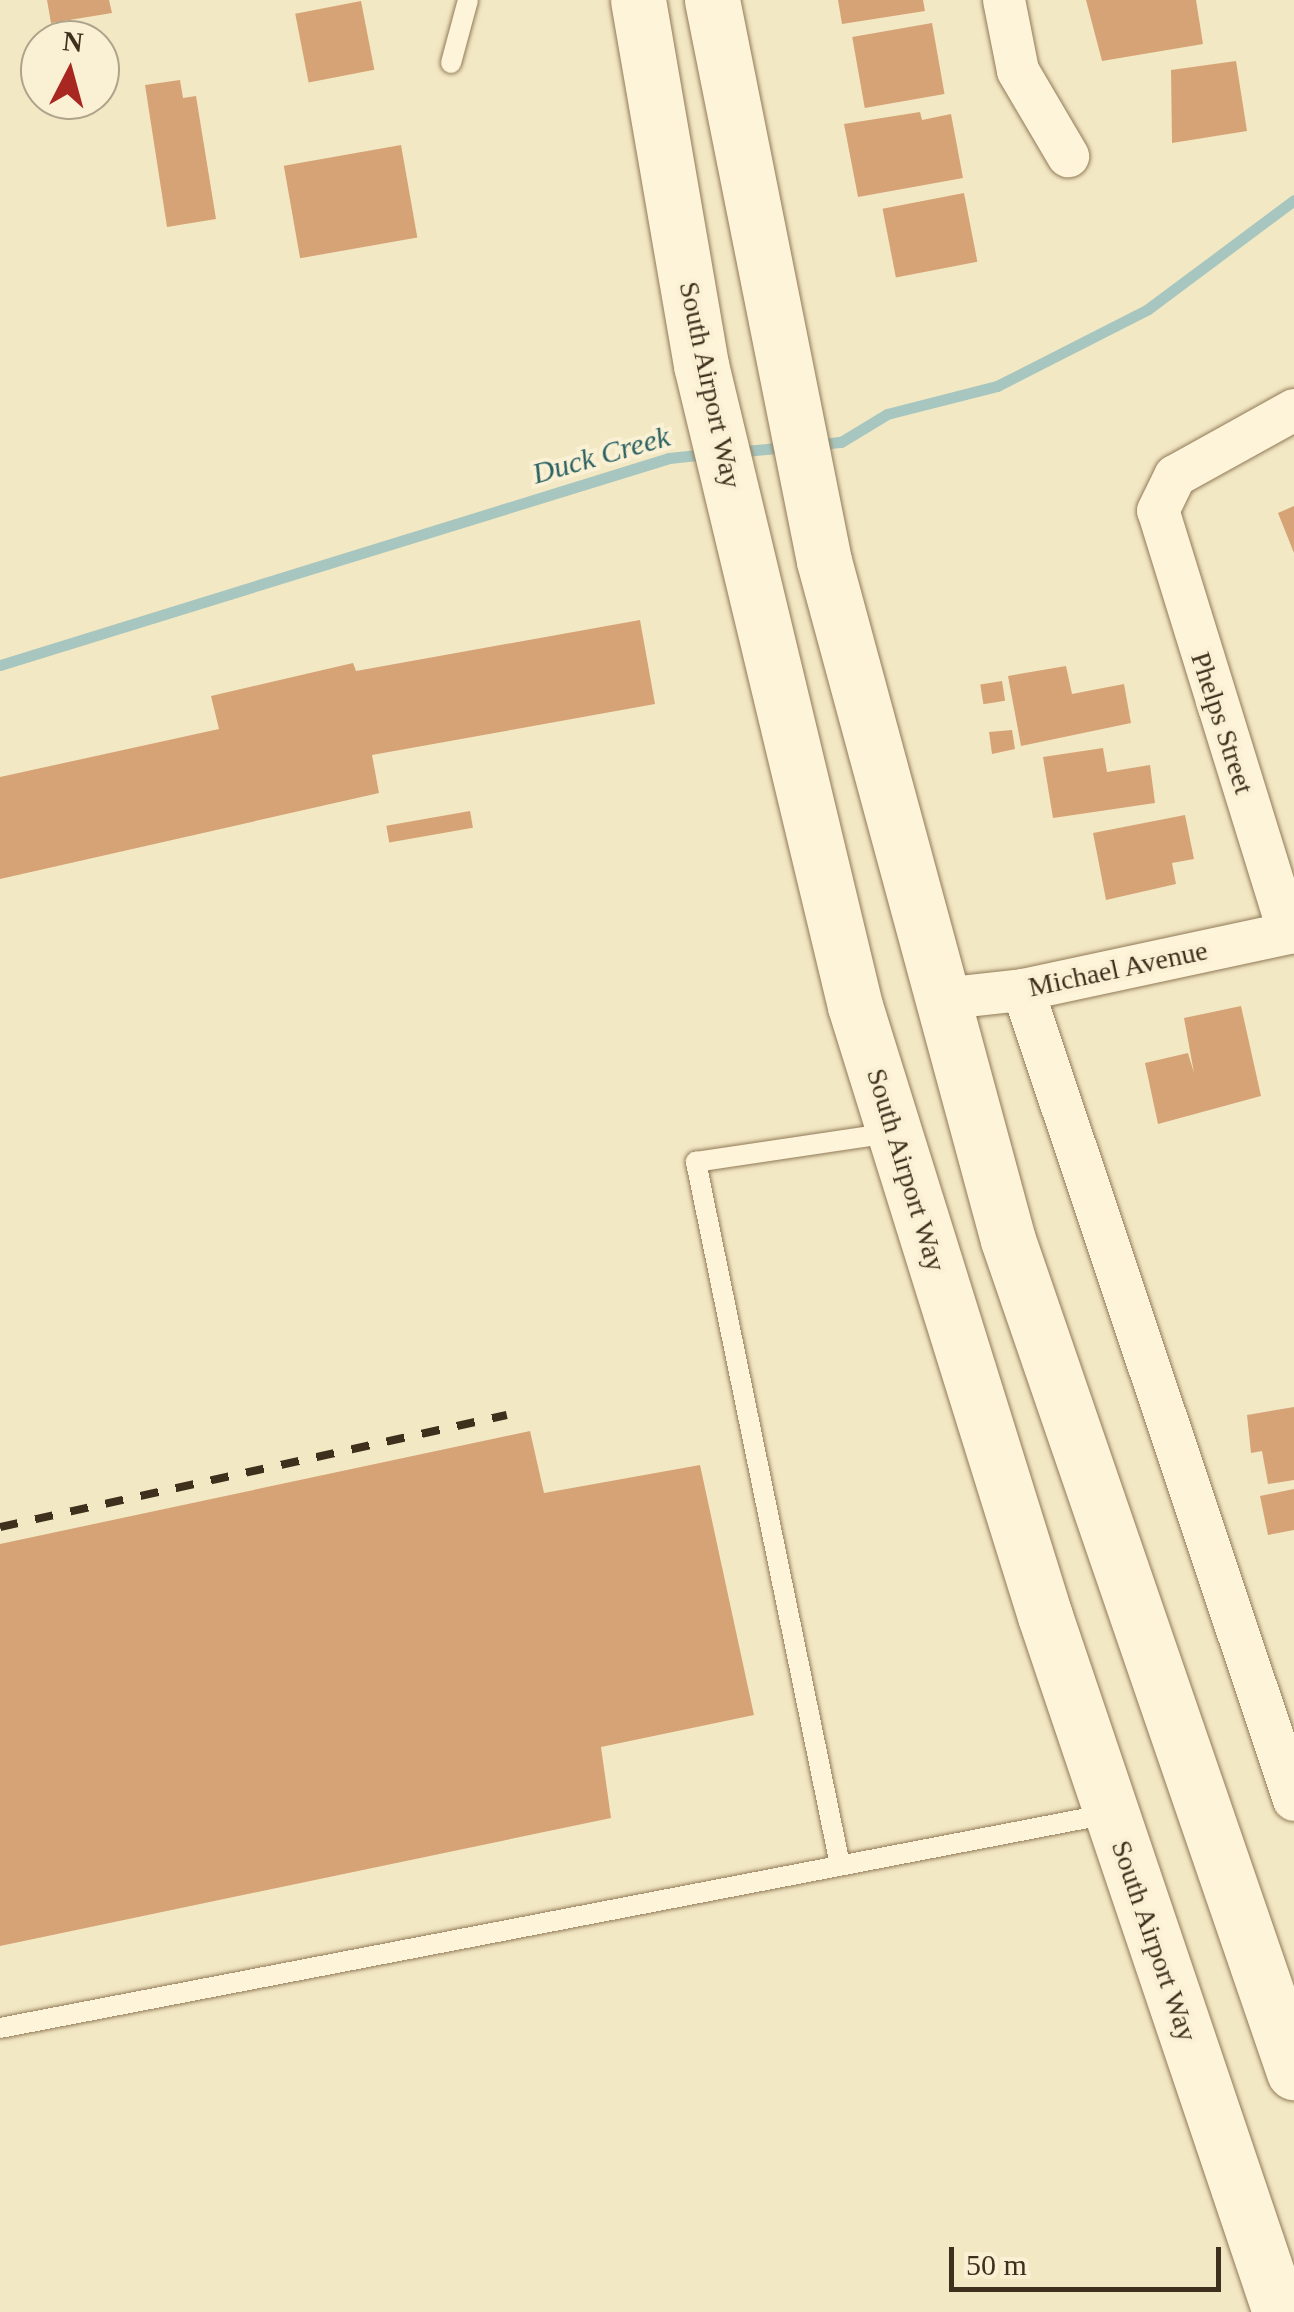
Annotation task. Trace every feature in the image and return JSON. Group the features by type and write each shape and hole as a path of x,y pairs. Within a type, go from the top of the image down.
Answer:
{"main road":[{"name":"South Airport Way","path":"638,0 708,390 855,1006 1111,1814 1280,2312"},
{"path":"712,0 781,372 941,999 1008,1240 1294,2072"}],"street":[{"path":"1004,0 1018,71 1068,156"},
{"name":"Phelps Street","path":"1291,933 1158,511 1176,476 1294,410"},
{"name":"Michael Avenue","path":"941,999 1024,990 1291,933"},
{"path":"1024,990 1294,1800"}],"lane":[{"path":"450,63 468,0"},
{"path":"840,1865 696,1162 894,1133"},
{"path":"0,2028 1111,1814"}],"building":[{"path":"47,0 109,0 112,13 69,20 50,20"},
{"path":"838,0 923,0 925,11 842,24"},
{"path":"1086,0 1196,0 1203,44 1102,61"},
{"path":"361,1 374,70 309,82 295,14"},
{"path":"932,23 945,94 865,108 852,37"},
{"path":"1236,61 1247,131 1172,143 1171,70"},
{"path":"180,80 183,98 196,96 216,219 167,227 145,85"},
{"path":"920,112 922,120 951,114 963,178 858,197 844,124"},
{"path":"401,145 417,238 300,258 284,166"},
{"path":"964,193 977,262 896,278 883,209"},
{"path":"1294,506 1294,553 1278,513"},
{"path":"640,620 655,704 372,755 379,793 0,879 0,777 219,729 211,696 353,663 356,671"},
{"path":"1066,666 1072,694 1124,684 1131,723 1021,746 1008,676"},
{"path":"1002,681 1005,701 983,704 980,684"},
{"path":"1012,730 1015,749 992,754 989,732"},
{"path":"1103,748 1107,772 1150,765 1155,803 1053,818 1043,757"},
{"path":"470,811 473,828 389,843 386,826"},
{"path":"1185,815 1194,859 1172,863 1176,884 1106,900 1093,833"},
{"path":"1241,1006 1261,1096 1158,1124 1145,1063 1188,1053 1194,1073 1184,1018"},
{"path":"1294,1407 1294,1480 1268,1484 1262,1451 1251,1453 1247,1415"},
{"path":"530,1431 544,1493 700,1465 754,1715 601,1747 611,1818 0,1946 0,1544"},
{"path":"1294,1489 1294,1530 1268,1535 1260,1496"}],"waterway":[{"name":"Duck Creek","path":"815,445 841,442 887,414 997,386 1148,309 1294,200"},
{"name":"Duck Creek","path":"735,452 786,447"},
{"name":"Duck Creek","path":"0,665 669,458 707,454"}],"railway":[{"path":"0,1527 507,1415"}]}
